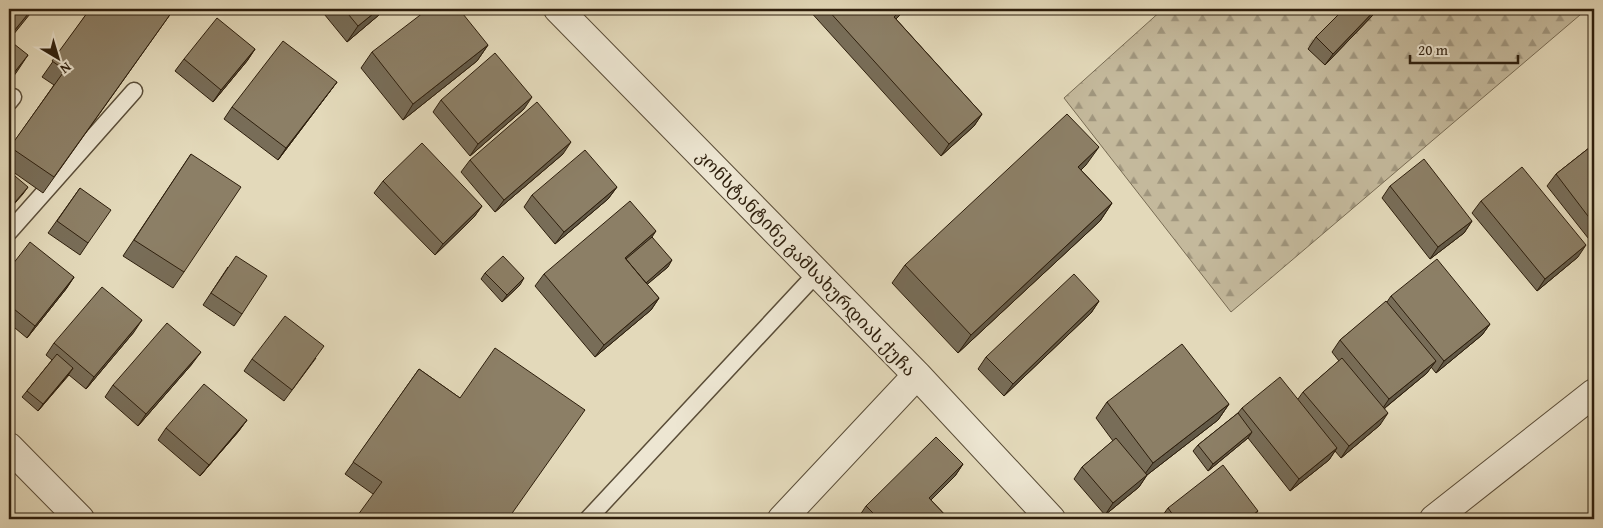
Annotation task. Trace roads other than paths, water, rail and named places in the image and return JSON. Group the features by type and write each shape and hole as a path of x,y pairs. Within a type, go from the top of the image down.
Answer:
{"street":[{"name":"კონსტანტინე გამსახურდიას ქუჩა","path":"558,9 917,375 1051,519"},
{"path":"782,519 917,375"},
{"path":"1434,519 1594,393"},
{"path":"9,447 80,519"}],"lane":[{"path":"9,232 134,91"},
{"path":"588,519 816,274"}]}
